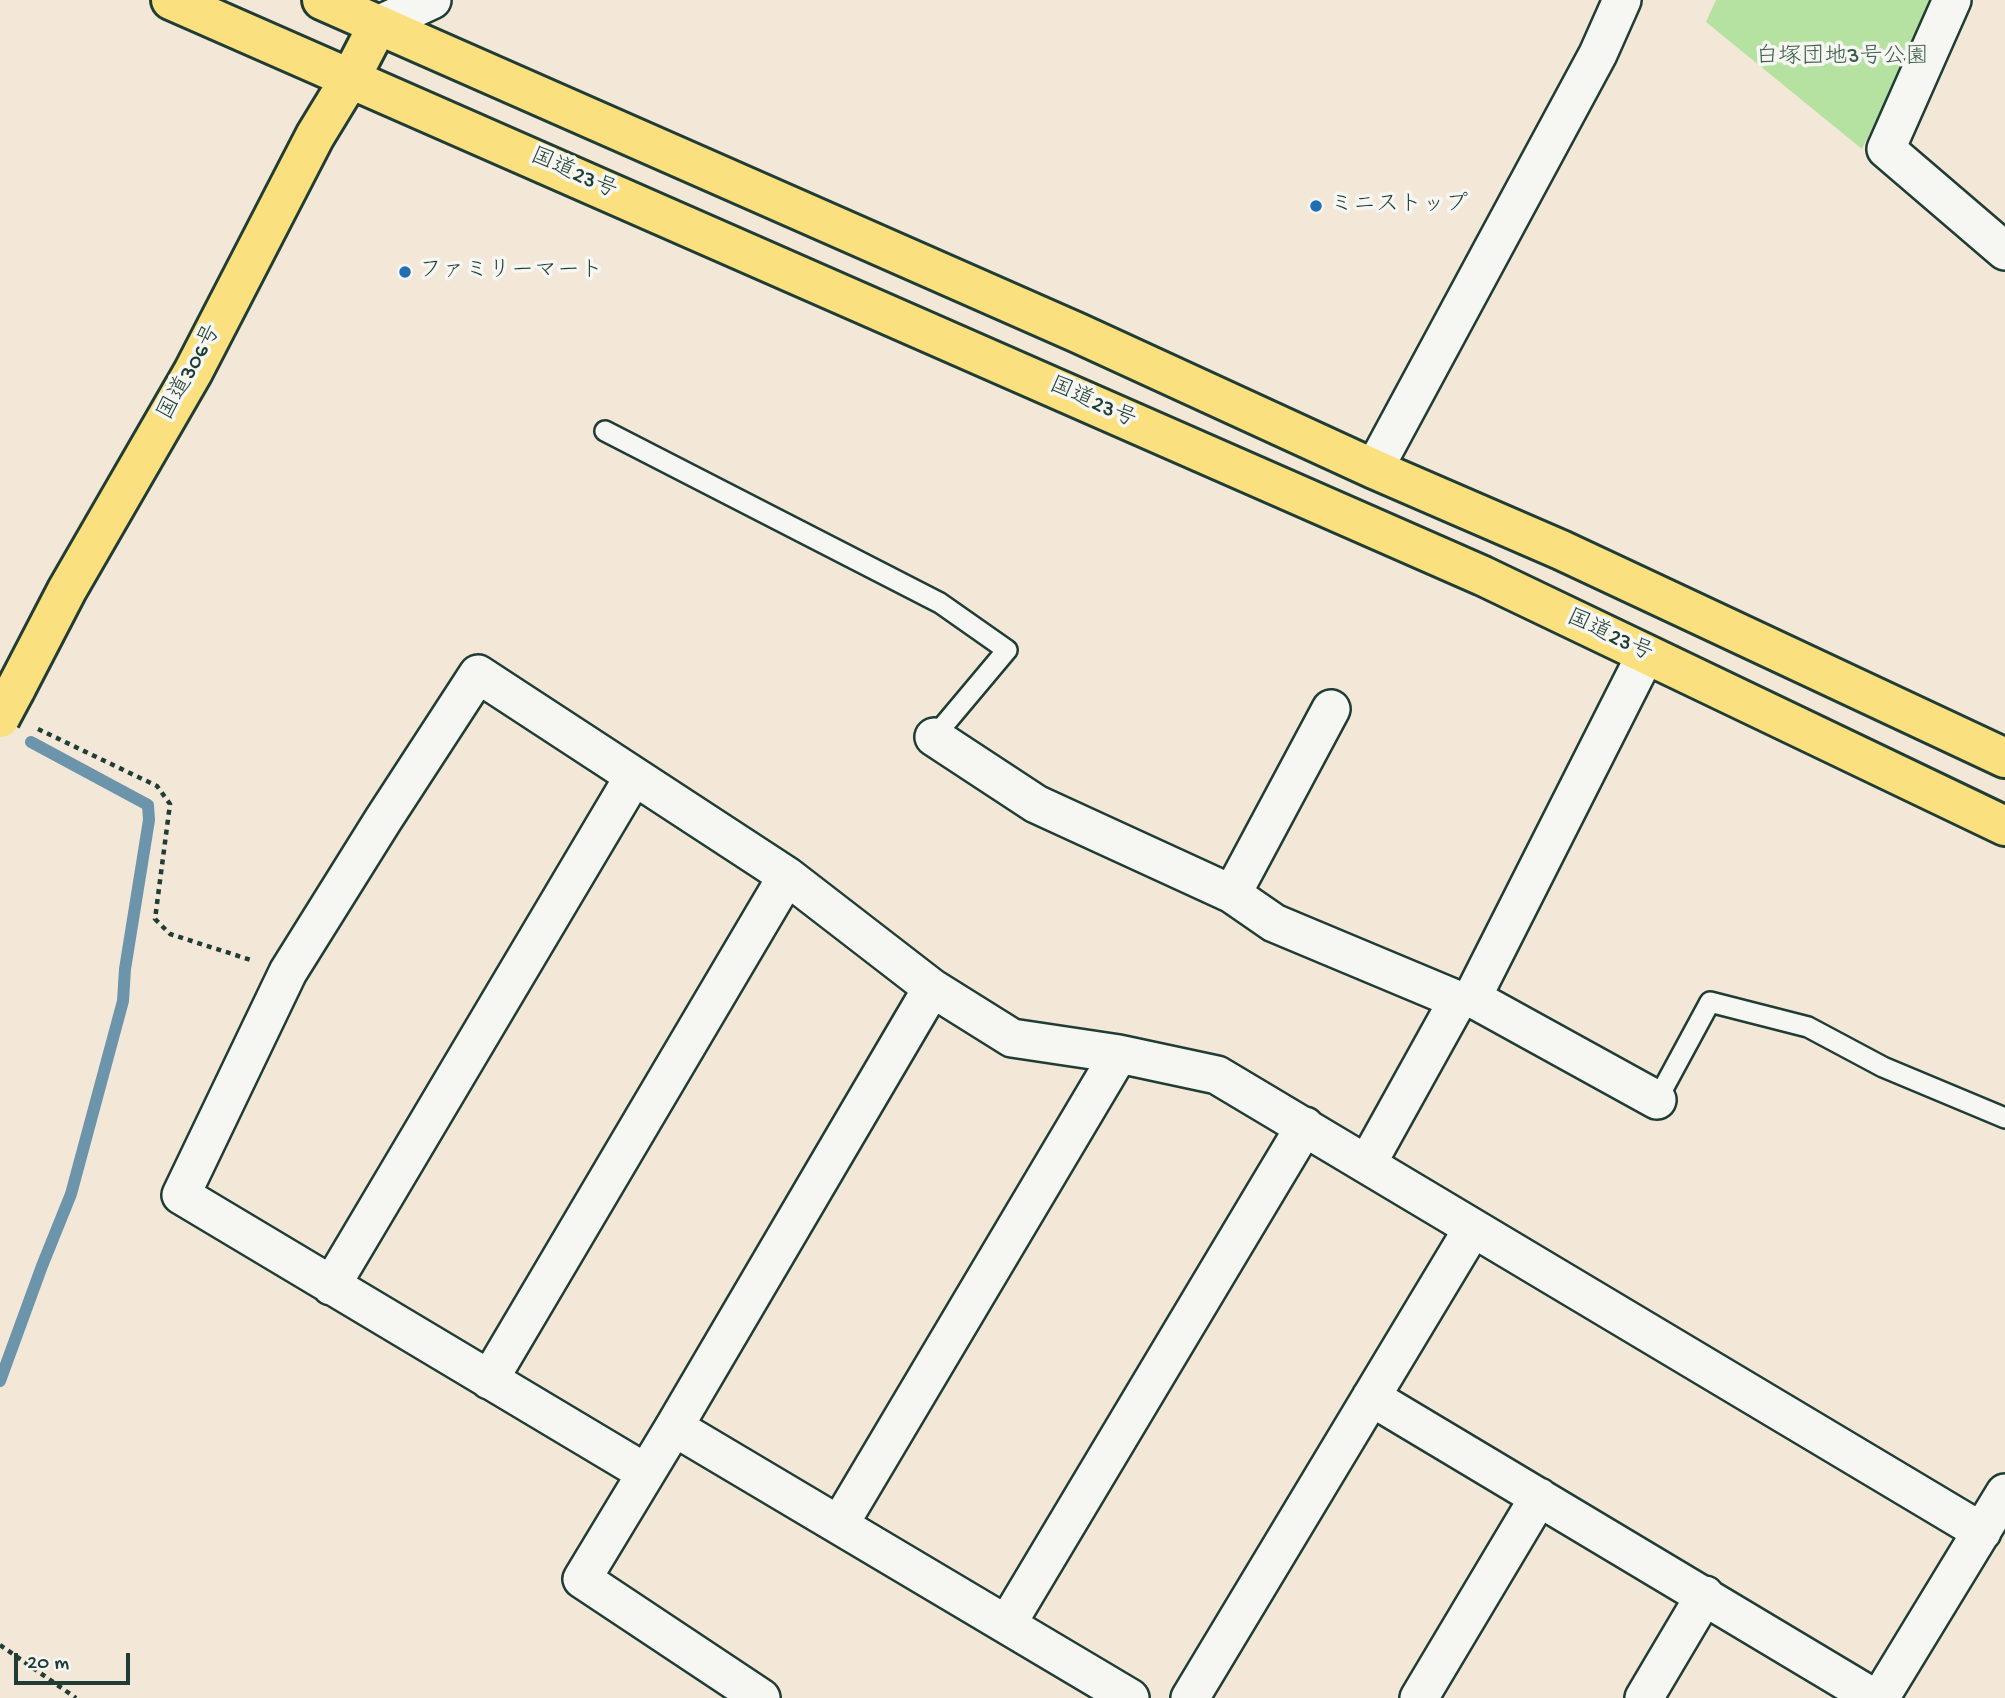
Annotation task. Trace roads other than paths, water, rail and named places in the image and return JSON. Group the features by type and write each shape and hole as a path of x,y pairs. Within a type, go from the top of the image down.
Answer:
{"highway":[{"name":"国道23号","path":"171,0 1483,576 2005,827"},
{"path":"322,0 1078,333 1374,469 1561,550 2005,758"},
{"name":"国道306号","path":"7,704 67,590 193,372 315,136 351,77 378,25"}],"street":[{"path":"378,25 432,0"},
{"path":"1374,469 1598,54 1622,0"},
{"path":"1952,0 1886,149 2005,251"},
{"path":"1367,1164 1465,999 1646,654"},
{"path":"646,1473 181,1195 288,972 478,674 787,876 932,988 1012,1038 1119,1054 1217,1075 1982,1532"},
{"path":"1232,894 1331,709"},
{"path":"934,737 1036,804 1232,894 1274,923 1465,999 1657,1100"},
{"path":"331,1286 634,776"},
{"path":"489,1380 787,876"},
{"path":"761,1698 582,1579 932,988"},
{"path":"839,1525 1119,1054"},
{"path":"1007,1624 1305,1126"},
{"path":"1190,1698 1473,1228"},
{"path":"1371,1397 1874,1698"},
{"path":"674,1427 1130,1698"},
{"path":"1880,1698 2005,1493"},
{"path":"1419,1698 1539,1497"},
{"path":"1644,1698 1705,1595"}],"lane":[{"path":"605,431 940,603 1007,650 934,737"},
{"path":"1657,1100 1710,1002 1808,1027 1883,1068 2005,1118"}],"waterway":[{"path":"0,1381 71,1194 123,1001 125,969 149,820 148,805 31,742"}],"place":[{"name":"ミニストップ","path":"1316,206"},
{"name":"ファミリーマート","path":"405,272"}],"park label":[{"name":"白塚団地3号公園","path":"1842,58"}]}
